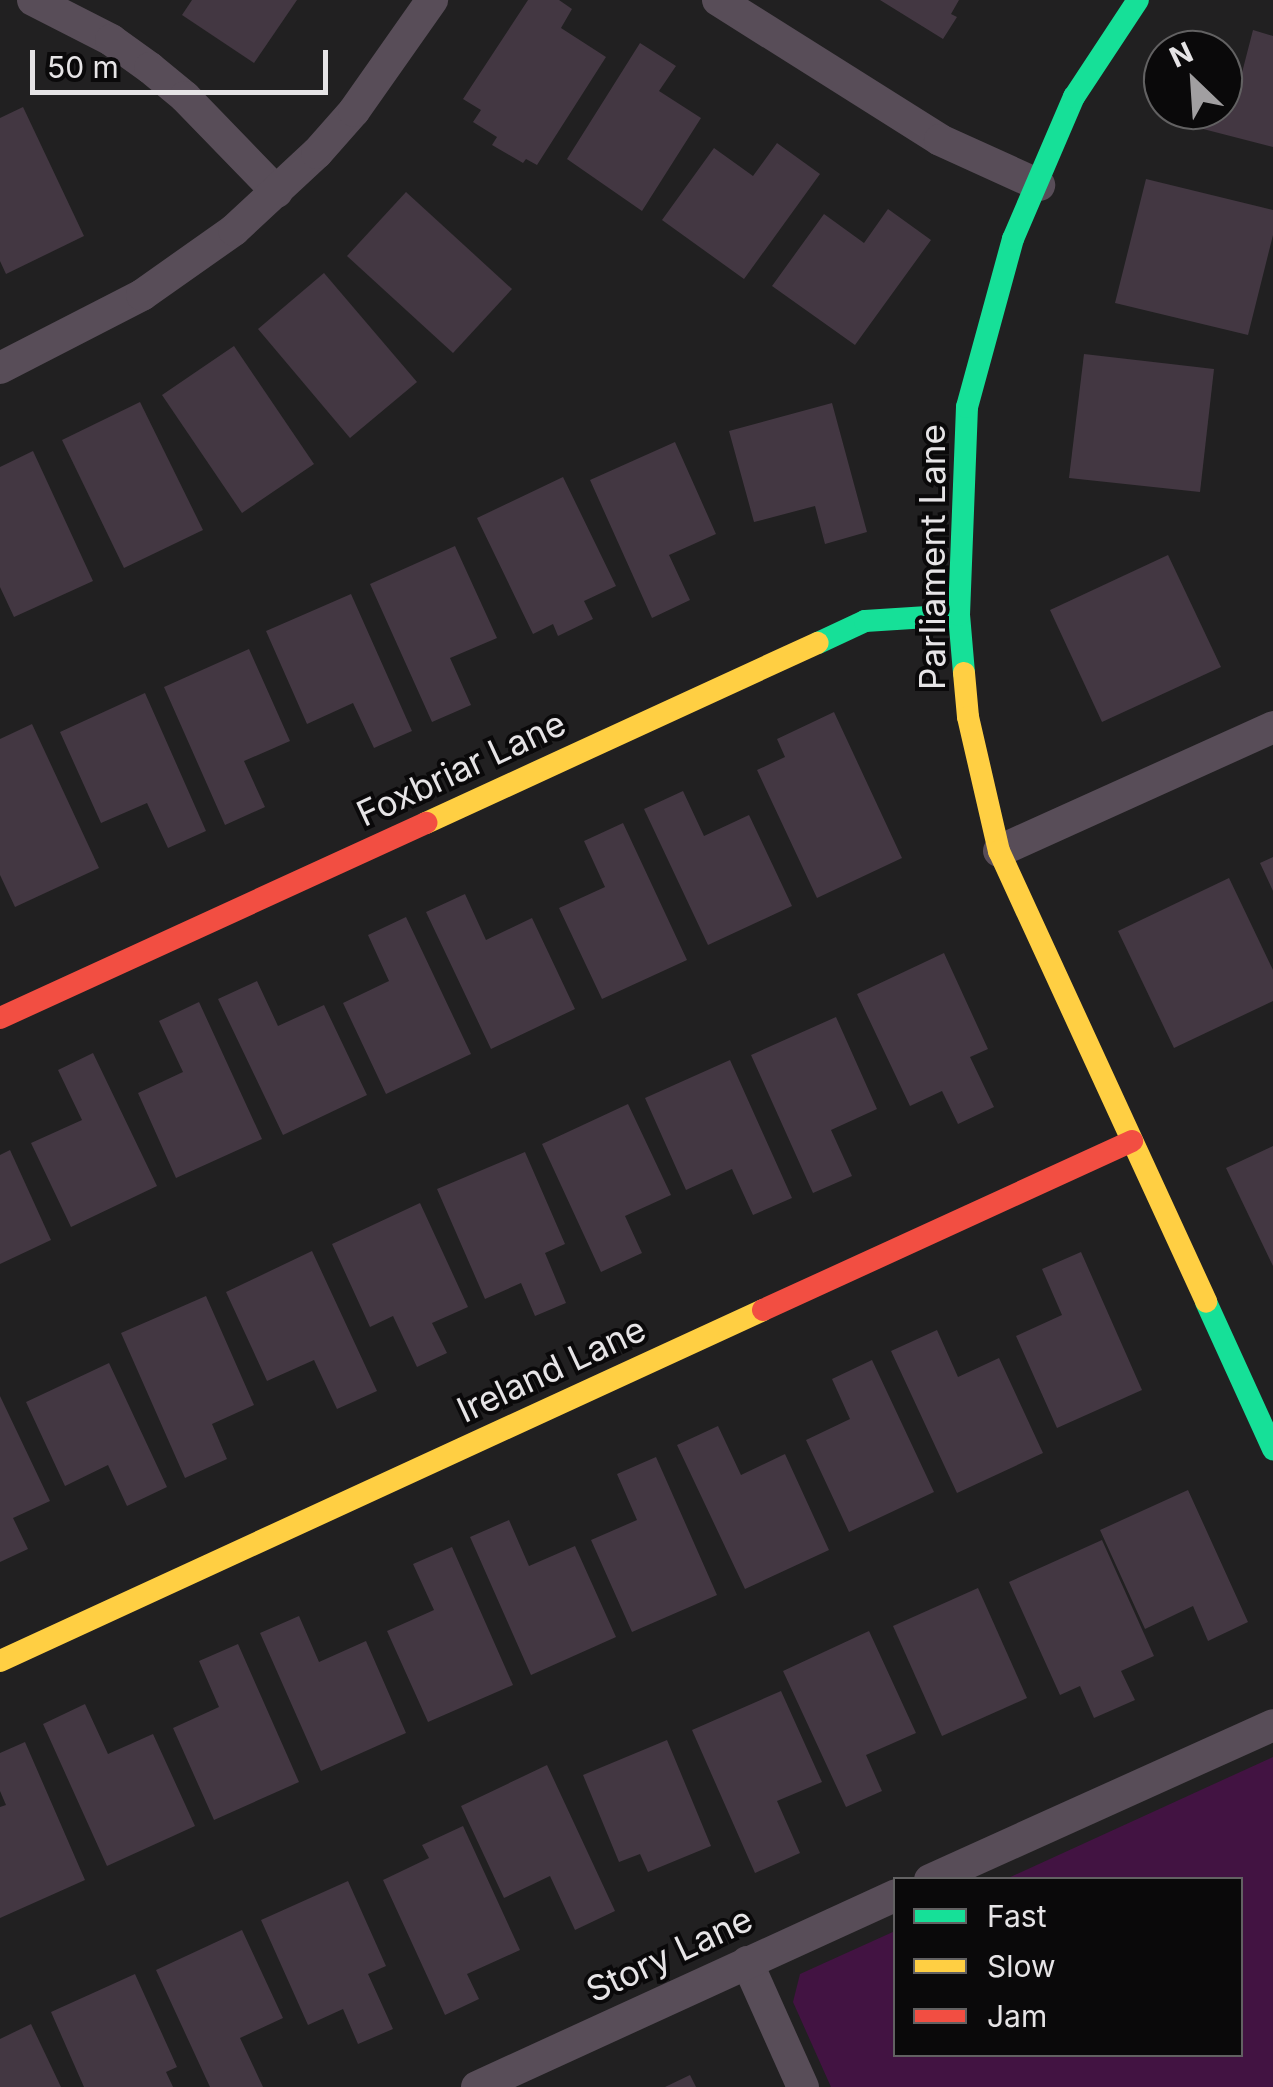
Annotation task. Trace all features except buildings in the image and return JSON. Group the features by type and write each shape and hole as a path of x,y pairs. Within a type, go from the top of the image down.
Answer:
{"street":[{"path":"33,0 112,40 150,68 186,97 277,192"},
{"path":"0,368 142,295 234,230 277,192 354,111 432,0"},
{"path":"718,0 924,131 1039,185"},
{"name":"Parliament Lane","path":"1138,0 1074,97 1013,239 967,407 960,615 968,716 999,851 1132,1141 1265,1411 1273,1449"},
{"name":"Foxbriar Lane","path":"0,1018 864,621 960,615"},
{"path":"999,851 1273,727"},
{"name":"Ireland Lane","path":"0,1661 1132,1141"},
{"path":"937,1877 1273,1725"},
{"name":"Story Lane","path":"477,2087 893,1896"},
{"path":"747,1962 803,2087"}],"shaded area":[{"path":"1273,1757 1273,2087 831,2087 793,2002 800,1974 893,1932 893,2057 1243,2057 1243,1877 1010,1877"}],"traffic: fast":[{"path":"964,673 959,615 967,407 1013,239 1074,97 1138,0"},
{"path":"818,643 865,621 959,615"},
{"path":"1206,1302 1273,1449"}],"traffic: slow":[{"path":"426,823 818,643"},
{"path":"964,673 968,717 999,851 1206,1302"},
{"path":"0,1661 763,1310"}],"traffic: jam":[{"path":"0,1018 426,823"},
{"path":"763,1310 1132,1141"}]}
